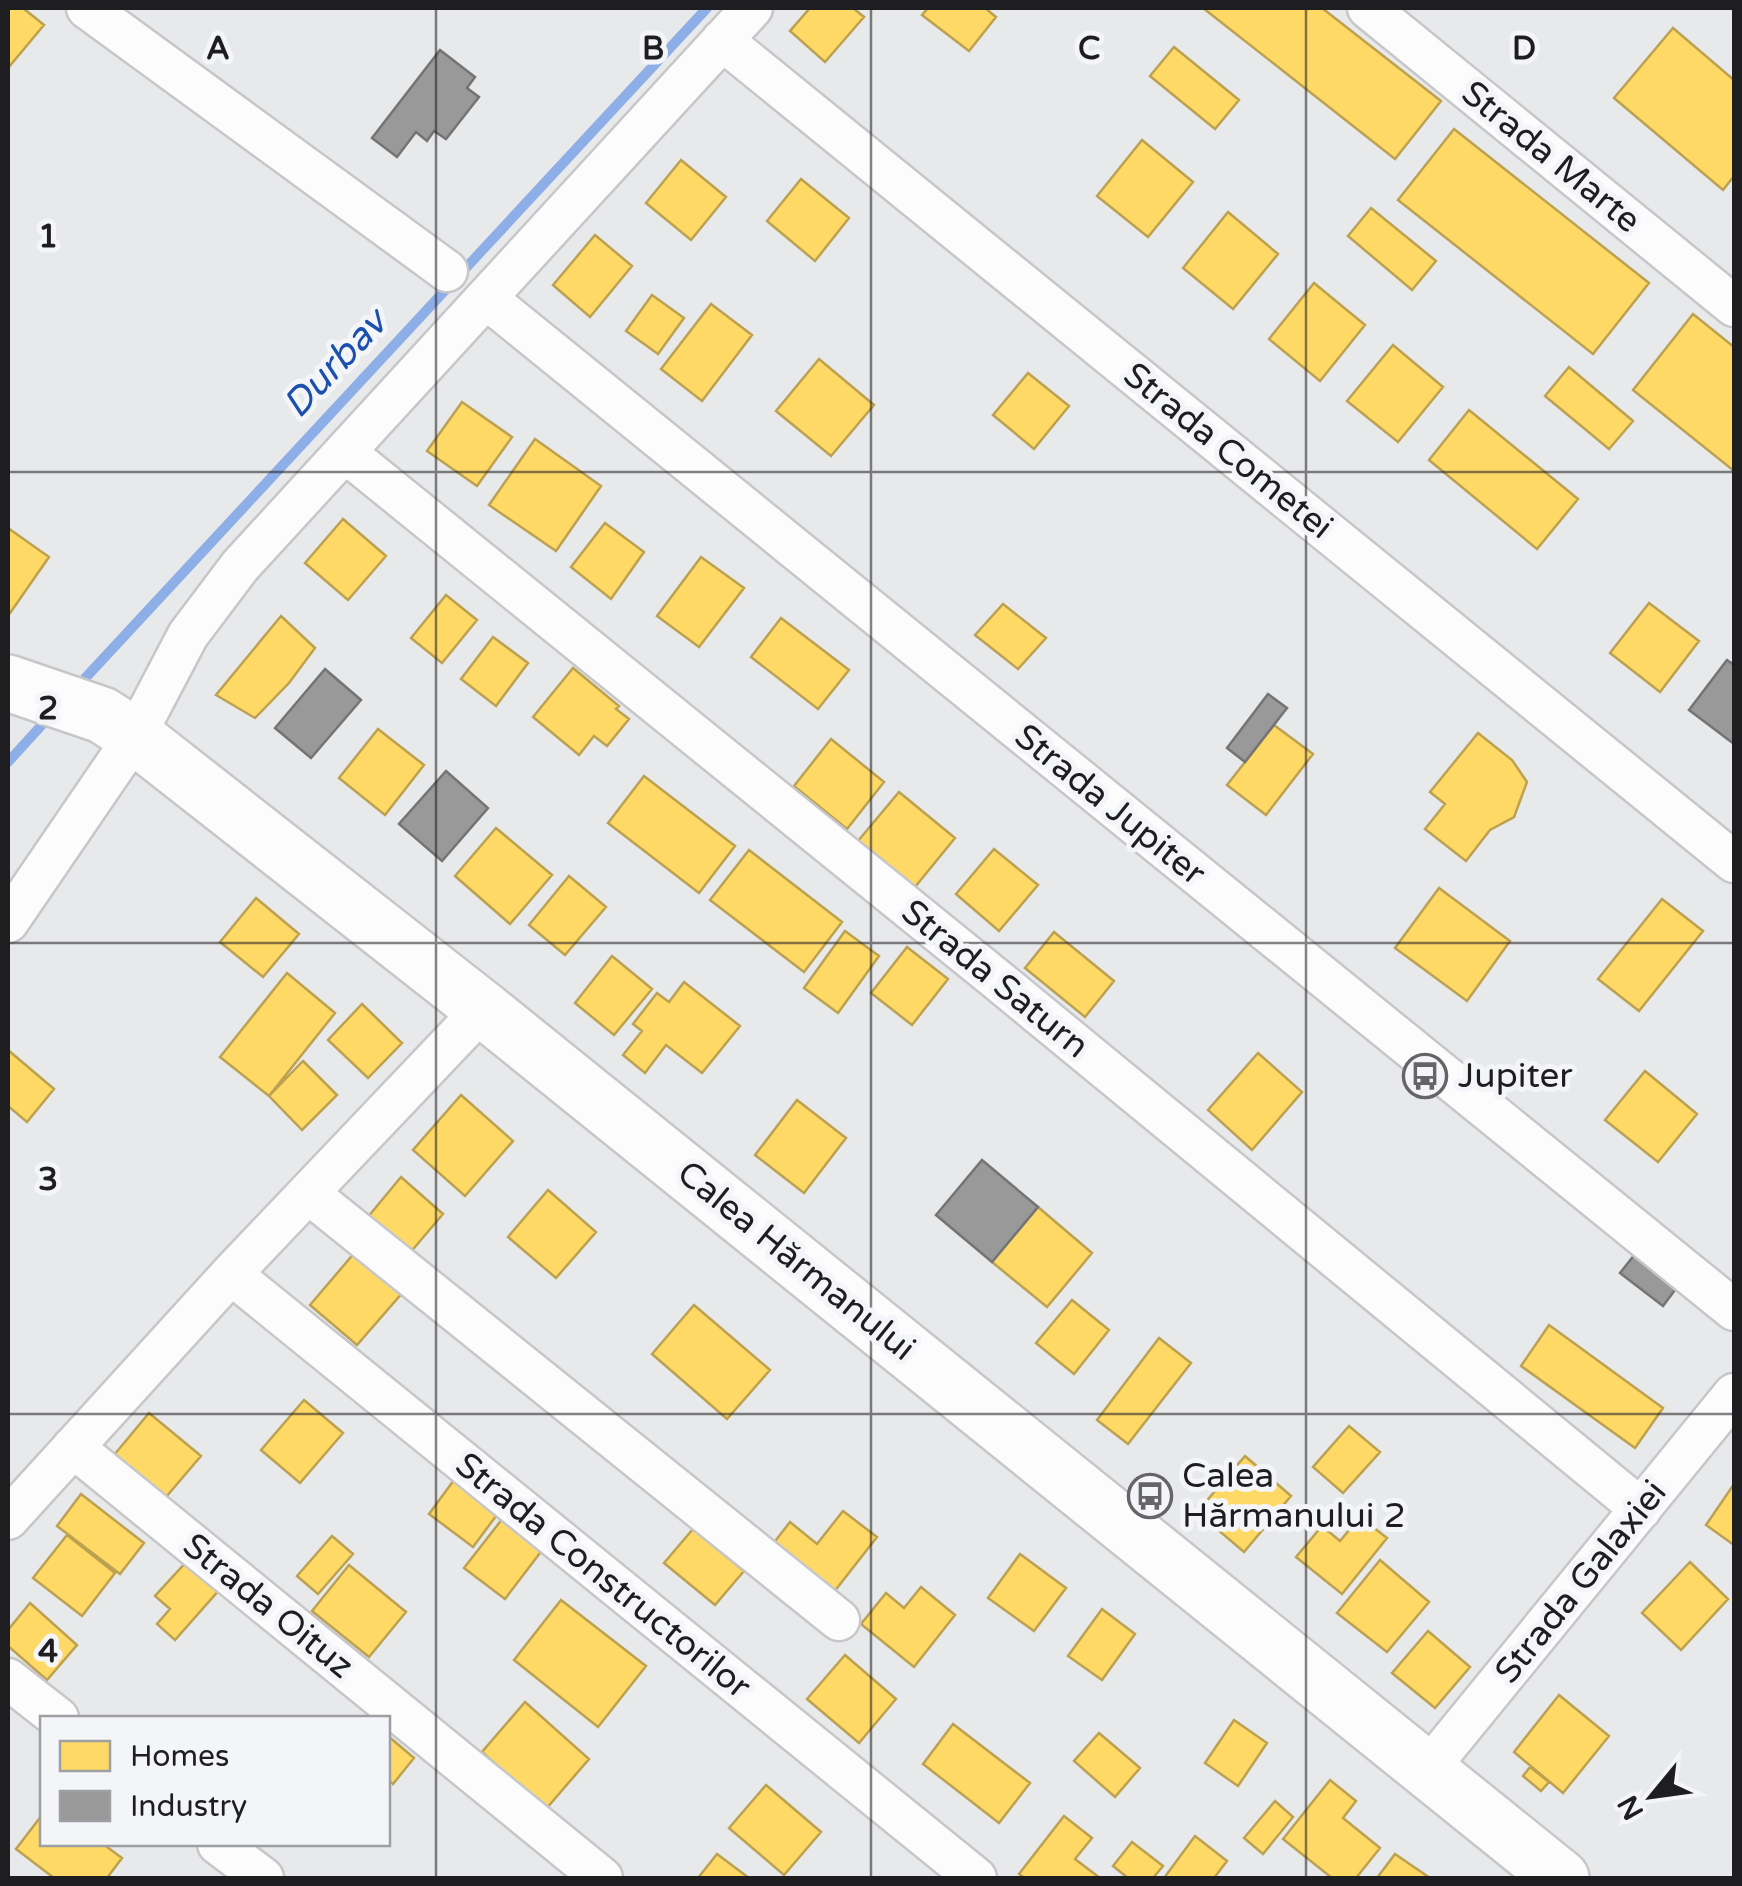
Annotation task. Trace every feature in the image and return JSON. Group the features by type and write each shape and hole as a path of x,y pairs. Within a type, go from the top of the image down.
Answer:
{"street":[{"path":"87,8 447,271"},
{"path":"8,922 118,726 240,566 752,8"},
{"name":"Strada Marte","path":"1368,8 1734,306"},
{"name":"Strada Cometei","path":"722,40 1734,862"},
{"name":"Strada Jupiter","path":"486,299 1734,1310"},
{"name":"Strada Saturn","path":"346,452 1641,1509"},
{"name":"Calea Hărmanului","path":"8,683 118,726 483,1009 1561,1878"},
{"path":"8,1519 231,1274 483,1009"},
{"path":"308,1192 839,1620"},
{"name":"Strada Constructorilor","path":"231,1274 976,1878"},
{"name":"Strada Galaxiei","path":"1427,1770 1734,1394"},
{"name":"Strada Oituz","path":"73,1447 602,1878"},
{"path":"8,1680 55,1716"},
{"path":"221,1846 263,1878"}],"building: Homes":[{"path":"8,8 23,8 44,25 8,68"},
{"path":"810,8 853,8 864,17 825,62 790,31"},
{"path":"928,8 985,8 996,17 969,51 922,15"},
{"path":"1203,8 1322,8 1441,101 1395,159"},
{"path":"1673,28 1734,80 1734,176 1723,190 1614,98"},
{"path":"1174,47 1239,100 1215,129 1150,76"},
{"path":"1454,129 1649,283 1593,354 1398,200"},
{"path":"1142,140 1193,182 1148,237 1097,196"},
{"path":"681,160 726,197 691,240 646,203"},
{"path":"801,179 849,218 815,261 767,221"},
{"path":"1371,208 1436,261 1412,290 1348,236"},
{"path":"1228,212 1278,254 1233,309 1183,268"},
{"path":"595,235 632,266 590,317 553,285"},
{"path":"1314,283 1365,325 1320,381 1269,339"},
{"path":"652,295 684,318 658,354 626,331"},
{"path":"711,304 752,335 702,401 661,369"},
{"path":"1693,314 1734,347 1734,471 1633,390"},
{"path":"1393,345 1443,387 1398,442 1347,401"},
{"path":"819,359 874,405 831,456 776,411"},
{"path":"1569,367 1633,421 1609,449 1545,396"},
{"path":"1028,373 1069,406 1034,449 993,415"},
{"path":"462,402 512,437 477,486 427,451"},
{"path":"1469,410 1578,499 1537,549 1429,460"},
{"path":"535,439 601,486 556,551 489,505"},
{"path":"343,519 386,556 348,600 305,563"},
{"path":"605,523 644,552 611,599 571,567"},
{"path":"8,528 49,557 8,616"},
{"path":"701,557 744,588 699,647 657,616"},
{"path":"446,595 477,620 442,663 411,638"},
{"path":"1649,603 1699,641 1660,692 1610,653"},
{"path":"1003,604 1046,638 1018,669 975,635"},
{"path":"281,616 315,648 289,683 255,718 216,695"},
{"path":"781,618 849,670 818,709 751,657"},
{"path":"493,637 528,663 496,706 461,679"},
{"path":"573,668 629,719 607,746 594,736 579,755 533,717"},
{"path":"1274,725 1313,754 1266,815 1227,785"},
{"path":"378,729 424,765 385,815 339,778"},
{"path":"1478,733 1512,760 1527,782 1514,817 1490,830 1466,861 1425,829 1445,804 1430,792"},
{"path":"831,739 884,782 847,829 794,786"},
{"path":"644,776 735,846 699,893 608,823"},
{"path":"899,792 955,838 915,887 858,841"},
{"path":"496,828 552,875 510,924 455,876"},
{"path":"994,849 1038,885 999,931 956,894"},
{"path":"749,850 842,922 804,972 710,900"},
{"path":"569,876 606,907 565,955 529,925"},
{"path":"1439,888 1510,941 1467,1001 1395,948"},
{"path":"256,898 299,934 263,977 220,942"},
{"path":"1662,899 1703,931 1639,1011 1598,979"},
{"path":"845,931 879,956 838,1013 804,988"},
{"path":"1054,932 1114,981 1085,1017 1025,968"},
{"path":"907,947 948,979 912,1025 871,993"},
{"path":"612,956 652,989 614,1035 575,1003"},
{"path":"287,973 335,1013 269,1096 220,1057"},
{"path":"684,982 740,1026 702,1073 666,1045 645,1073 623,1055 642,1031 633,1024 657,993 669,1002"},
{"path":"362,1004 402,1043 368,1078 328,1040"},
{"path":"8,1050 54,1089 27,1122 8,1106"},
{"path":"1258,1053 1302,1092 1252,1150 1208,1110"},
{"path":"303,1061 337,1095 302,1130 269,1096"},
{"path":"1645,1071 1697,1114 1658,1162 1605,1120"},
{"path":"461,1095 513,1141 465,1196 413,1150"},
{"path":"797,1100 846,1138 804,1193 755,1155"},
{"path":"401,1177 443,1214 409,1254 367,1218"},
{"path":"548,1190 596,1232 556,1278 508,1237"},
{"path":"1038,1207 1092,1253 1047,1307 992,1262"},
{"path":"356,1251 403,1292 357,1345 310,1305"},
{"path":"1072,1300 1109,1330 1074,1374 1036,1343"},
{"path":"694,1305 770,1370 727,1419 652,1354"},
{"path":"1549,1325 1663,1408 1635,1448 1521,1366"},
{"path":"1159,1338 1191,1363 1128,1444 1097,1420"},
{"path":"304,1400 343,1433 300,1483 261,1450"},
{"path":"149,1413 201,1456 160,1504 109,1461"},
{"path":"1349,1426 1380,1452 1343,1493 1313,1467"},
{"path":"1245,1456 1291,1496 1244,1552 1197,1512"},
{"path":"454,1480 499,1512 473,1547 429,1514"},
{"path":"1734,1484 1734,1545 1706,1525"},
{"path":"81,1494 144,1543 120,1574 57,1526"},
{"path":"843,1511 877,1537 830,1597 769,1549 790,1522 817,1544"},
{"path":"1360,1517 1387,1538 1342,1594 1296,1557 1322,1526 1340,1541"},
{"path":"503,1518 543,1549 505,1599 464,1568"},
{"path":"693,1529 744,1571 715,1605 664,1563"},
{"path":"67,1535 115,1573 82,1616 33,1578"},
{"path":"332,1536 353,1554 318,1594 297,1576"},
{"path":"1020,1554 1066,1588 1034,1631 988,1598"},
{"path":"188,1560 220,1589 175,1640 157,1624 170,1609 155,1596"},
{"path":"1380,1560 1429,1602 1387,1652 1337,1613"},
{"path":"1690,1562 1728,1599 1681,1650 1642,1613"},
{"path":"349,1565 406,1612 369,1657 312,1611"},
{"path":"921,1587 955,1615 914,1667 861,1624 886,1593 904,1608"},
{"path":"561,1600 646,1666 598,1727 514,1660"},
{"path":"30,1603 77,1645 47,1680 8,1646 8,1630"},
{"path":"1102,1609 1135,1634 1102,1680 1068,1656"},
{"path":"1428,1631 1470,1667 1435,1708 1392,1673"},
{"path":"845,1655 896,1699 859,1743 807,1699"},
{"path":"1559,1695 1609,1736 1563,1793 1514,1752"},
{"path":"525,1702 589,1759 546,1809 482,1752"},
{"path":"1234,1720 1267,1743 1238,1786 1205,1763"},
{"path":"953,1724 1030,1783 999,1823 923,1764"},
{"path":"1099,1733 1140,1768 1115,1797 1074,1761"},
{"path":"390,1738 414,1758 393,1784 390,1782"},
{"path":"1530,1767 1549,1782 1541,1791 1523,1776"},
{"path":"1330,1780 1356,1801 1343,1818 1380,1848 1356,1878 1332,1878 1283,1839"},
{"path":"766,1785 821,1832 784,1875 729,1828"},
{"path":"1275,1801 1293,1817 1263,1854 1244,1838"},
{"path":"1064,1816 1092,1838 1075,1859 1100,1878 1025,1878 1019,1874"},
{"path":"40,1818 40,1846 106,1846 122,1858 107,1878 54,1878 16,1849"},
{"path":"1195,1836 1227,1861 1214,1878 1164,1878"},
{"path":"1132,1842 1163,1866 1153,1878 1128,1878 1113,1866"},
{"path":"717,1854 749,1878 698,1878"},
{"path":"1395,1854 1430,1878 1377,1878"}],"building: Industry":[{"path":"440,50 475,77 467,88 479,97 446,139 434,131 427,141 416,132 397,157 372,138"},
{"path":"1727,660 1734,665 1734,744 1689,710"},
{"path":"325,669 361,700 311,758 275,728"},
{"path":"1268,694 1287,708 1245,762 1227,748"},
{"path":"446,771 488,808 442,861 399,824"},
{"path":"982,1160 1038,1207 992,1262 936,1215"},
{"path":"1639,1249 1681,1282 1663,1306 1620,1273"}],"waterway":[{"name":"Durbav","path":"76,688 707,8"},
{"name":"Durbav","path":"8,762 50,716"}],"place":[{"name":"Jupiter","path":"1425,1076"},
{"name":"Calea Hărmanului 2","path":"1150,1496"}]}
